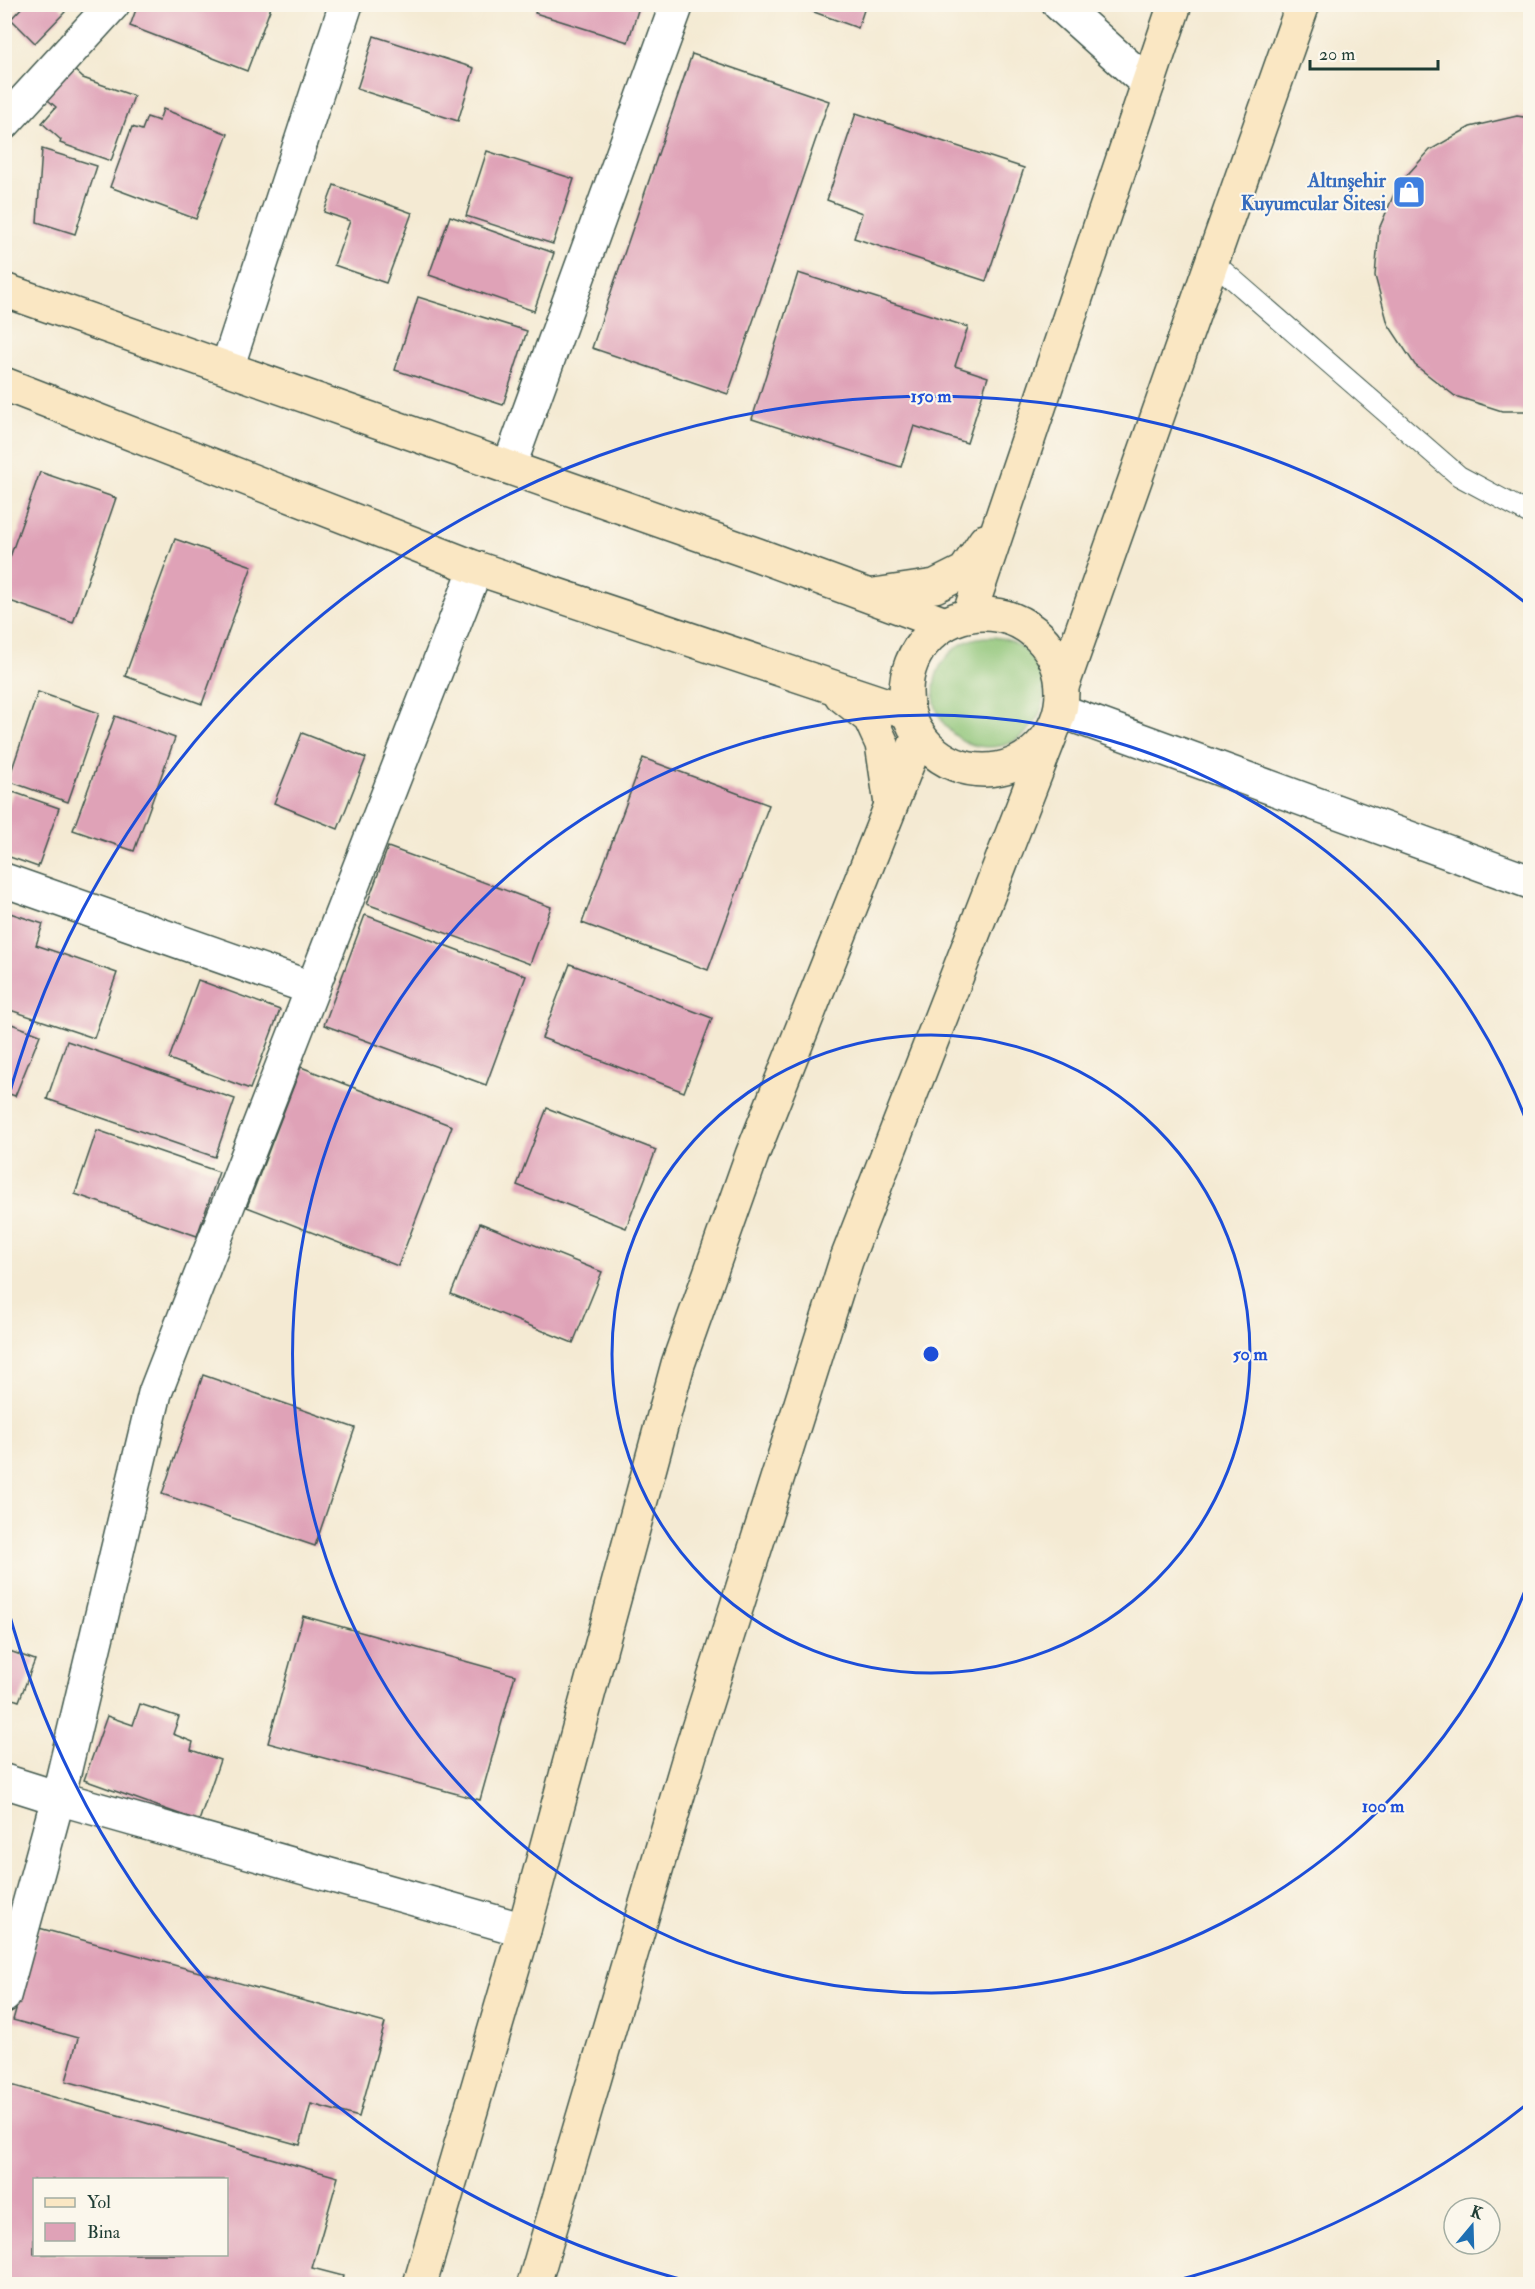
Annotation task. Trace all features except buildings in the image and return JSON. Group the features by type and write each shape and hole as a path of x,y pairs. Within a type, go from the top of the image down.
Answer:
{"main road":[{"path":"4,291 870,596 957,619 996,614 1021,622 1041,638 1056,660 1058,710 1033,754 1010,766 985,770 960,766 937,754 914,724 906,687 912,662 925,640 957,619 1000,520 1175,4"},
{"path":"534,2284 690,1754 846,1261 1058,710 1303,4"},
{"path":"4,384 476,568 831,686 914,724"},
{"path":"870,596 935,586 965,571 1000,520"},
{"path":"831,686 870,718 882,744 891,806"},
{"path":"420,2284 524,1930 678,1364 752,1155 891,806 914,724"}],"street":[{"path":"4,123 113,4"},
{"path":"227,368 346,4"},
{"path":"509,467 676,4"},
{"path":"1059,4 1148,84"},
{"path":"4,1996 58,1798 155,1393 476,568"},
{"path":"1058,710 1530,882"},
{"path":"4,880 311,988"},
{"path":"4,1780 58,1798 524,1930"}],"lane":[{"path":"1212,261 1459,476 1530,514"}],"green space":[{"path":"989,637 1010,641 1028,653 1040,671 1044,692 1040,713 1028,731 1010,743 989,747 968,743 950,731 938,713 934,692 938,671 950,653 968,641"}],"place":[{"name":"Altınşehir Kuyumcular Sitesi","path":"1409,192"}]}
